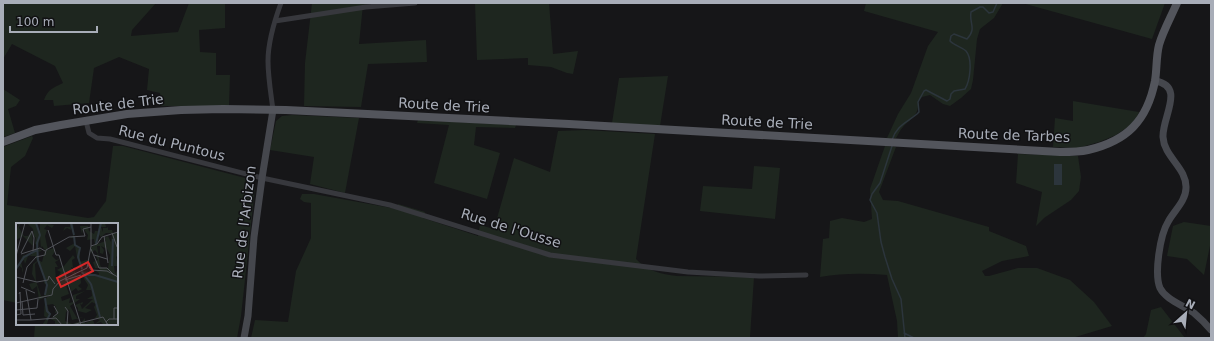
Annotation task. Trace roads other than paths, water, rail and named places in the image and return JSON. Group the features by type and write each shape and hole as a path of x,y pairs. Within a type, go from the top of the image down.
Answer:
{"main road":[{"name":"Route de Tarbes","path":"886,142 1060,152 1087,150 1120,139 1135,128 1144,114 1150,100 1155,81 1160,44 1177,3"},
{"name":"Route de Trie","path":"3,142 35,130 61,124 127,114 181,110 273,110 886,142"}],"street":[{"path":"273,110 268,60 280,3"},
{"path":"275,21 366,8 415,3"},
{"path":"1155,81 1167,85 1171,91 1172,97 1164,128 1164,144 1183,174 1186,182 1186,190 1183,199 1164,230 1159,257 1158,275 1160,287 1165,295 1195,314 1211,330"},
{"name":"Rue de l'Arbizon","path":"244,338 248,316 254,244 262,178 273,110"},
{"name":"Rue du Puntous","path":"86,121 89,133 98,138 110,139 262,178"},
{"name":"Rue de l'Ousse","path":"262,178 390,205 550,255 688,272 759,276 806,275"}],"waterway":[{"path":"892,140 896,131 919,112 918,102 924,91 926,90 947,101 950,99 951,94 954,91 965,89 969,76 970,59 963,48 950,41 951,36 954,34 967,39 972,32 971,12 980,7 983,7 989,13 993,12 997,3"},
{"path":"892,146 880,183 872,194 870,200 877,213 881,242 885,257 892,279 901,299 905,338"},
{"path":"904,333 914,338"}]}
